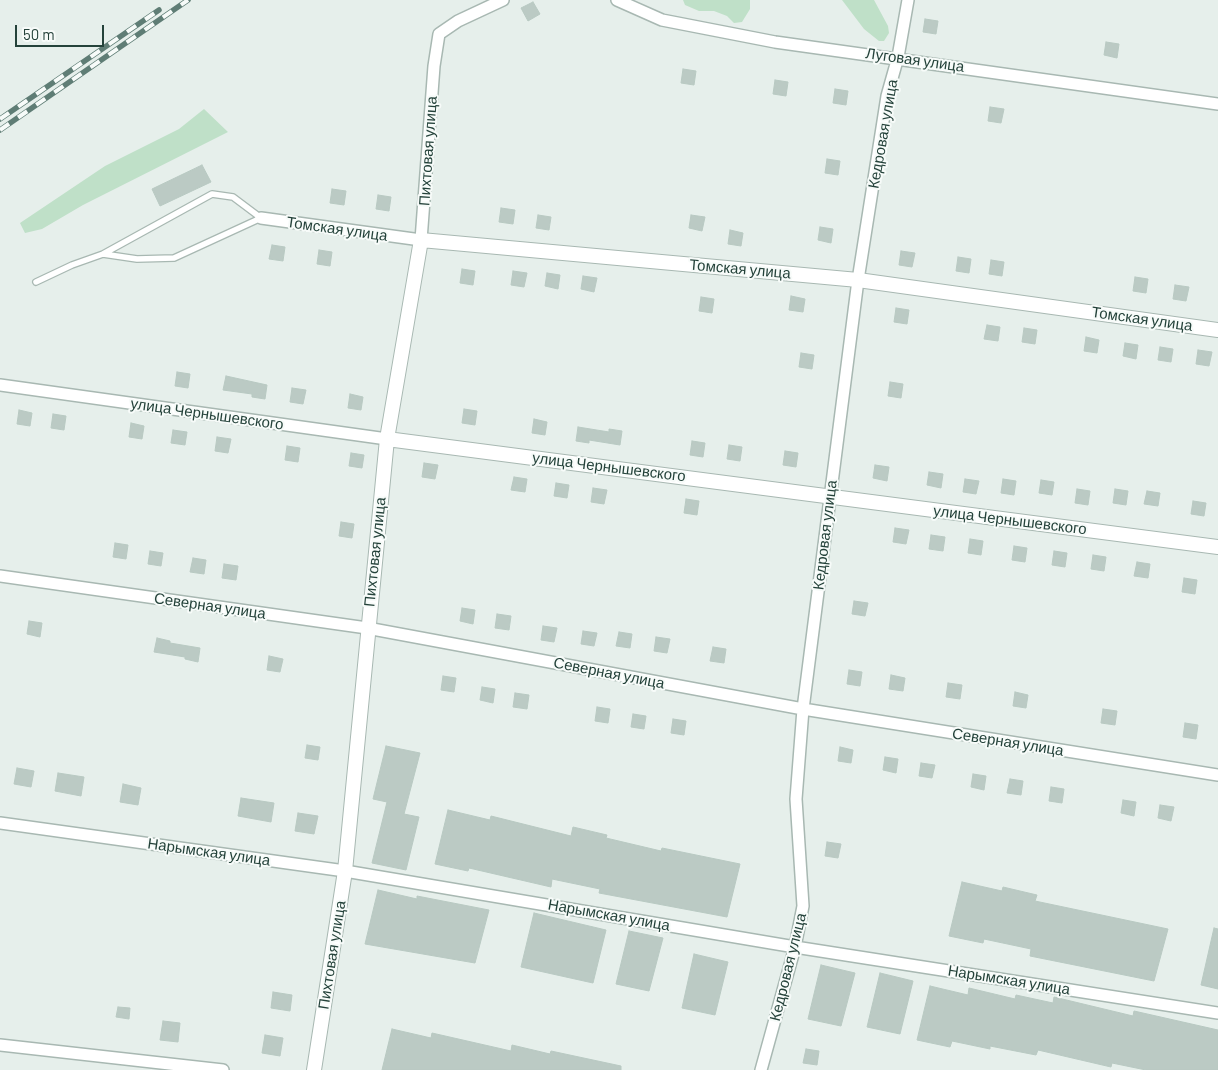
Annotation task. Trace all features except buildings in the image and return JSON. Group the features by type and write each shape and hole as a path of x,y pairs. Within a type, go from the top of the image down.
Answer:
{"street":[{"name":"Пихтовая улица","path":"314,1070 345,871 367,628 387,439 421,240 434,66 440,34 458,21 503,0"},
{"name":"Луговая улица","path":"617,0 662,20 775,42 898,57 1218,104"},
{"name":"Кедровая улица","path":"761,1070 795,947 803,906 796,799 803,710 858,280 887,96 898,57 908,0"},
{"name":"Томская улица","path":"261,218 421,240 858,280 1218,330"},
{"name":"улица Чернышевского","path":"0,385 387,439 1218,547"},
{"name":"Северная улица","path":"0,576 367,628 803,710 1218,775"},
{"name":"Нарымская улица","path":"0,823 345,871 795,947 1218,1012"},
{"path":"0,1045 223,1070"}],"lane":[{"path":"36,282 72,265 103,254 212,194 232,197 261,218 174,258 137,259 103,254"}],"green space":[{"path":"683,0 750,0 750,9 742,22 734,23 727,16 714,11 699,11 685,5"},
{"path":"842,0 874,0 888,26 889,33 884,41 879,41 864,29"},
{"path":"204,109 228,132 83,205 42,229 25,233 20,223 105,166 179,129"}],"railway":[{"path":"0,130 188,0"},
{"path":"0,119 159,10"}]}
